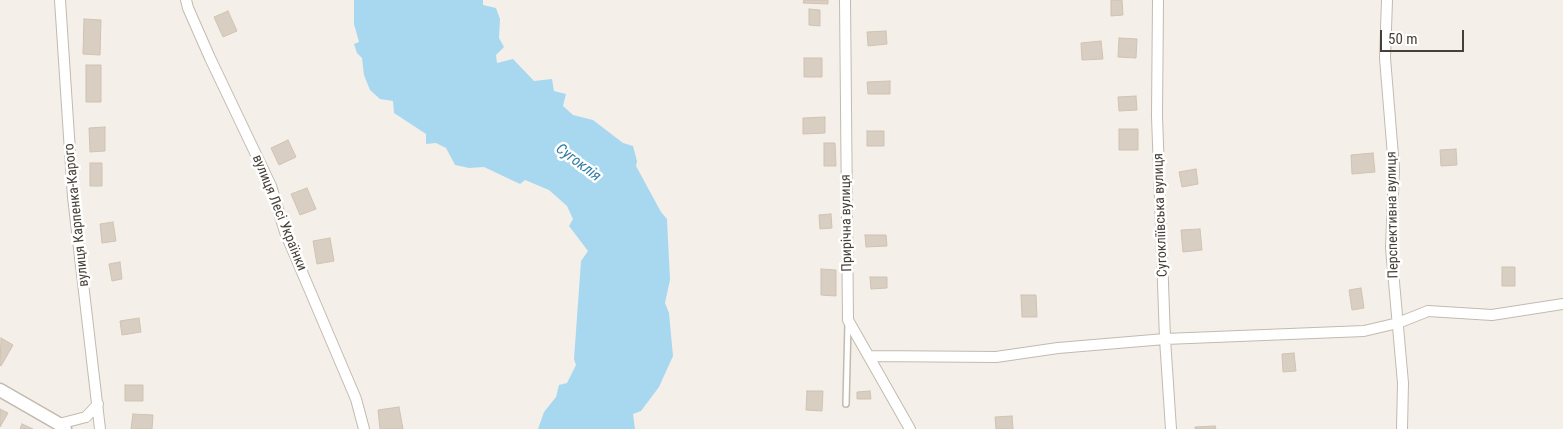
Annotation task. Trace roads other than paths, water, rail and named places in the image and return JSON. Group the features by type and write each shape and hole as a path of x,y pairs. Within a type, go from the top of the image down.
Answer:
{"street":[{"name":"вулиця Карпенка-Карого","path":"60,0 73,196 100,429"},
{"name":"вулиця Лесі Українки","path":"186,0 210,58 271,186 285,232 356,399 364,429"},
{"name":"Прирічна вулиця","path":"845,0 848,320 910,429"},
{"name":"Сугокліївська вулиця","path":"1158,0 1157,116 1165,339 1172,429"},
{"name":"Перспективна вулиця","path":"1387,0 1385,58 1394,168 1391,248 1403,382 1402,429"},
{"path":"868,356 996,357 1058,348 1165,339 1364,331 1398,323 1428,312 1492,315 1563,304"},
{"path":"0,390 62,426 86,417 98,404"}],"lane":[{"path":"846,404 848,320"}],"water":[{"name":"Сугоклія","path":"354,0 483,0 483,5 496,8 500,19 499,38 504,47 496,55 497,63 513,59 534,81 552,79 554,91 566,94 563,106 573,115 593,120 623,143 633,146 637,161 636,166 661,212 667,219 670,280 665,303 669,313 673,356 659,387 641,411 633,414 635,429 538,429 544,412 556,397 559,385 567,383 576,365 574,359 581,261 588,251 569,226 573,219 567,206 549,190 525,180 520,184 484,167 469,168 455,165 446,148 436,143 426,144 426,134 394,113 393,101 380,99 370,90 364,75 362,58 357,53 354,44 359,42 354,24"}]}
